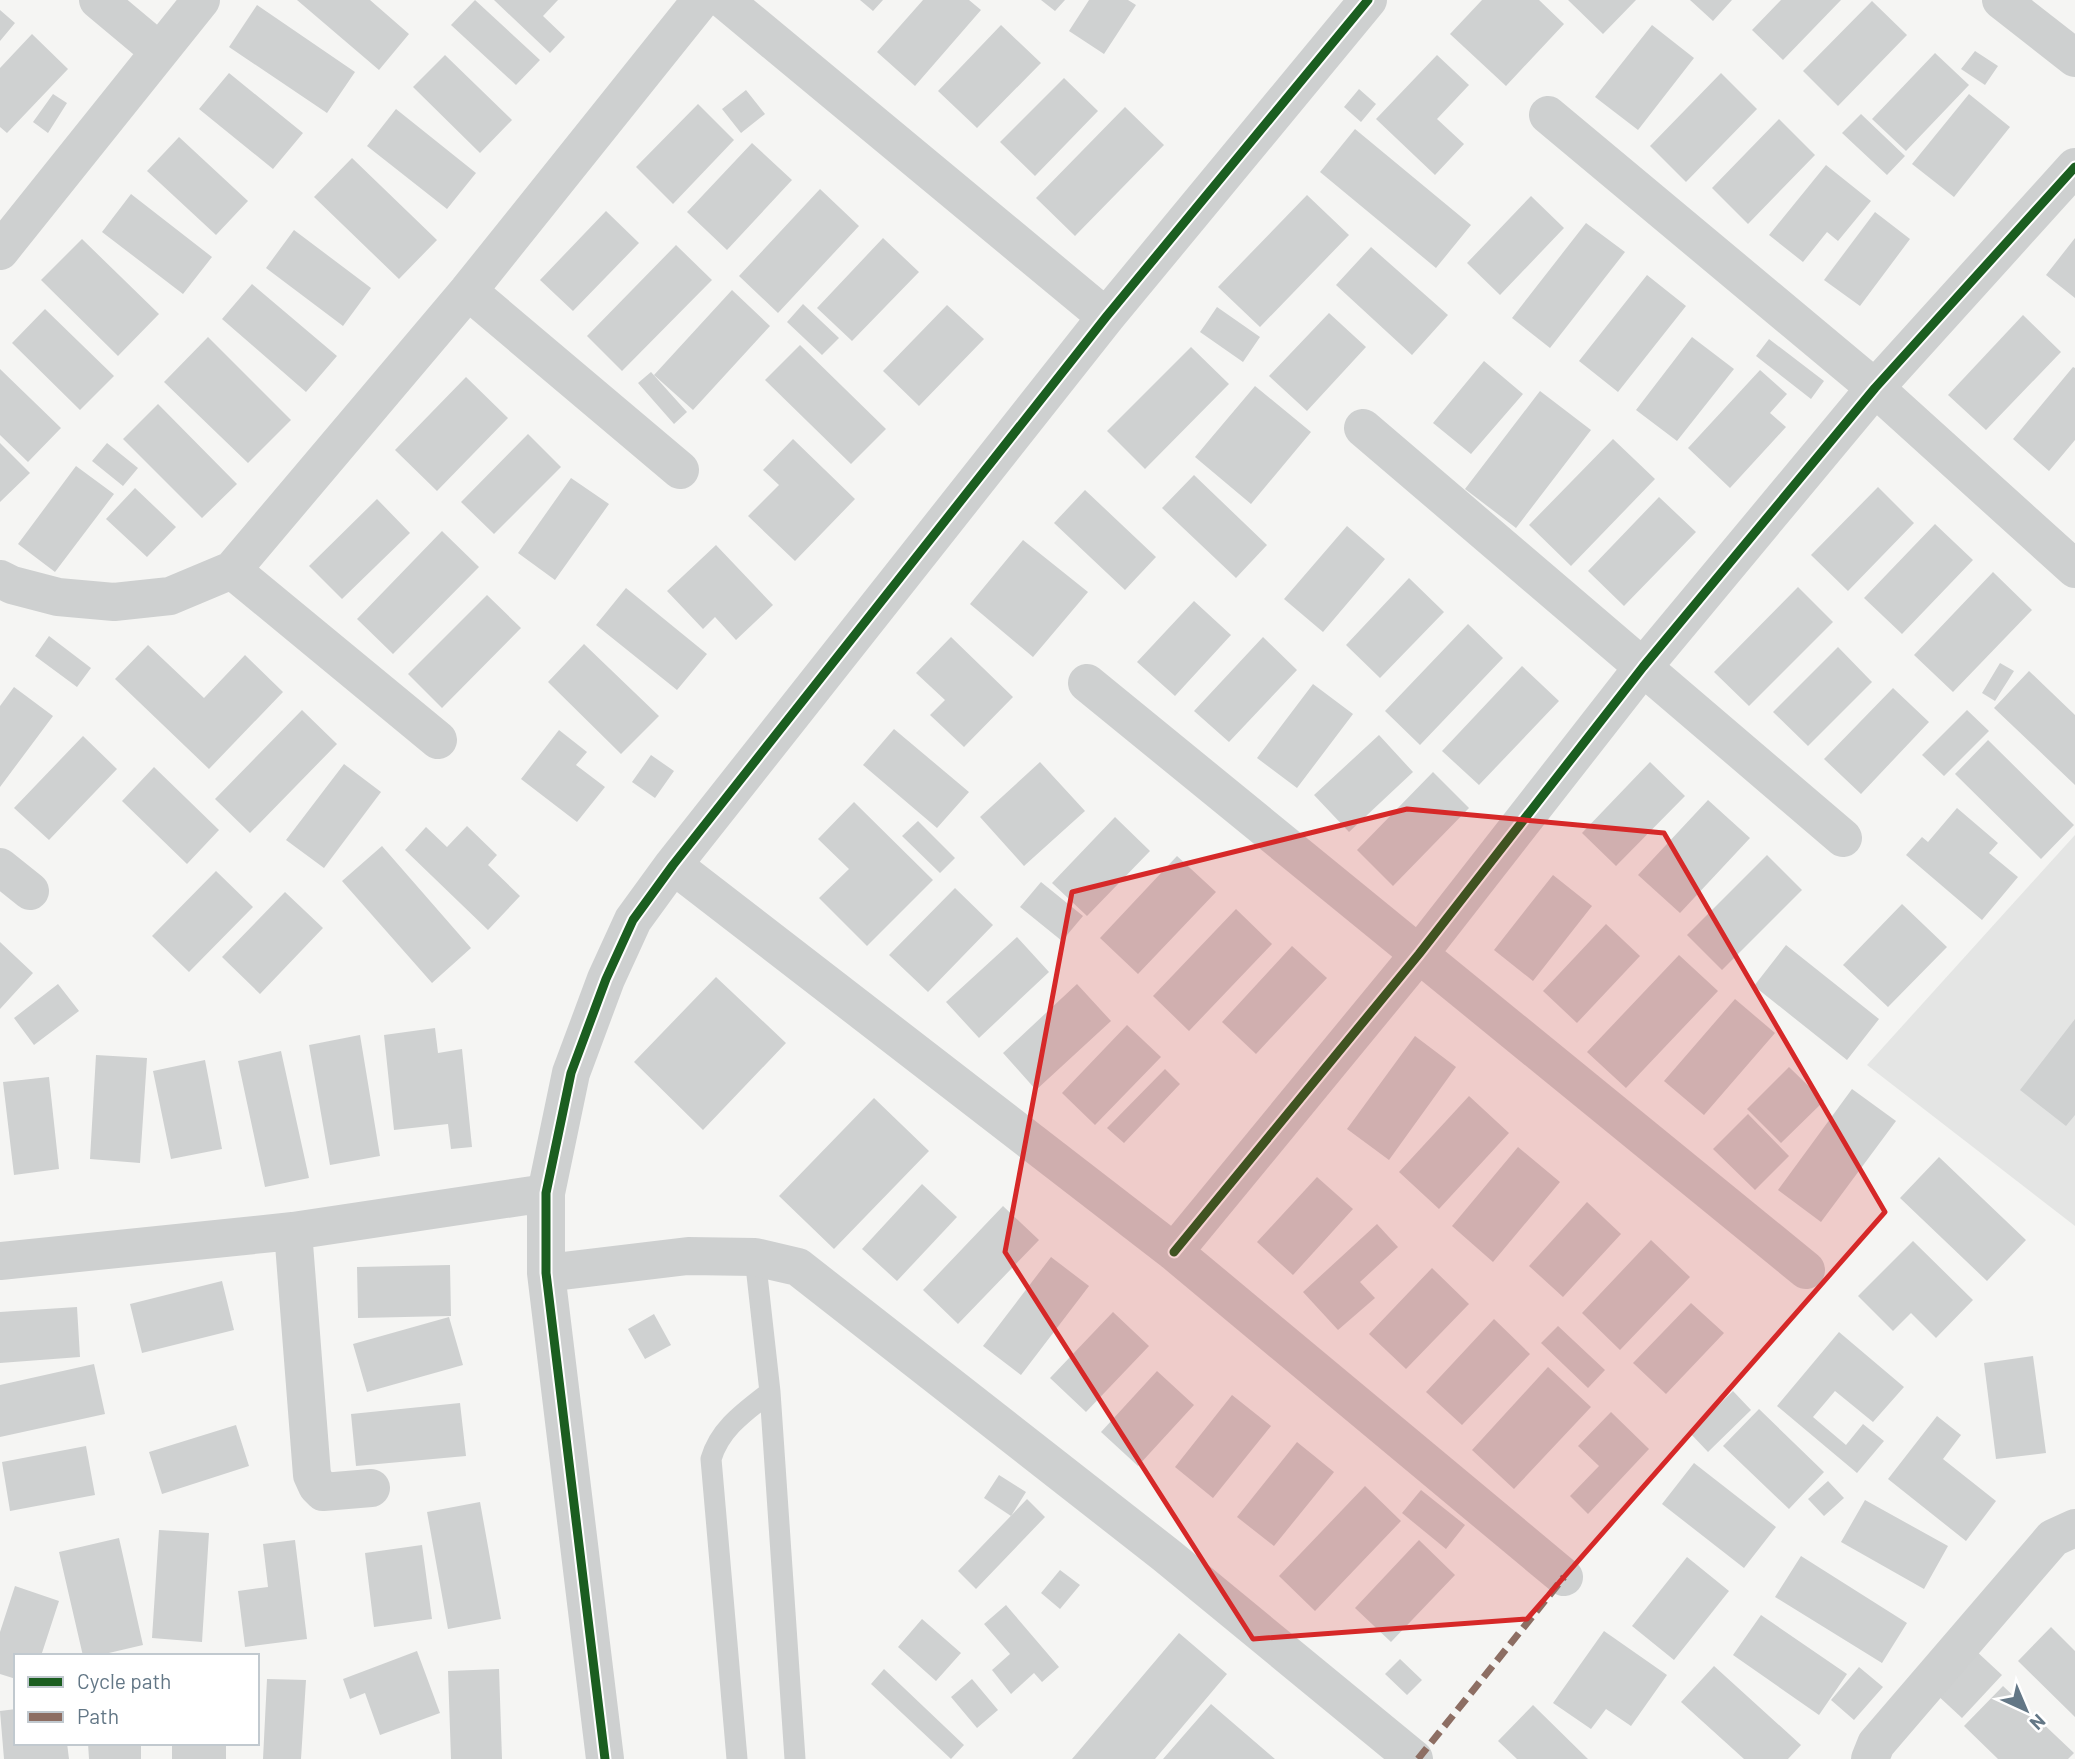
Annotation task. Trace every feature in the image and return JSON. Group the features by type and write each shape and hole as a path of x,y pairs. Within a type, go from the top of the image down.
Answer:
{"street":[{"path":"97,0 159,51"},
{"path":"0,251 201,0"},
{"path":"0,579 12,585 58,597 114,602 170,596 232,570 468,291 701,0"},
{"path":"724,0 1107,317"},
{"path":"606,1759 546,1273 546,1193 571,1073 588,1025 633,920 673,865 1107,317 1368,0"},
{"path":"2001,0 2075,58"},
{"path":"1548,115 1875,388 2075,569"},
{"path":"1174,1252 1419,954 1643,667 1875,388 2075,167"},
{"path":"468,291 680,470"},
{"path":"1363,428 1843,838"},
{"path":"232,570 438,740"},
{"path":"1087,684 1806,1270"},
{"path":"673,865 1174,1252 1564,1577"},
{"path":"0,867 30,891"},
{"path":"0,1261 293,1231 546,1193"},
{"path":"293,1231 312,1475 323,1492 371,1488"},
{"path":"546,1273 688,1255 755,1257 798,1267 1166,1555 1414,1759"},
{"path":"1870,1759 1875,1744 2053,1538 2075,1528"}],"lane":[{"path":"755,1257 770,1392 795,1759"},
{"path":"737,1759 711,1459 724,1430 770,1392"}],"highlighted area":[{"path":"1407,809 1664,833 1885,1212 1527,1619 1253,1639 1005,1252 1072,892"}],"shaded area":[{"path":"2075,835 2075,1226 1867,1065"}],"building":[{"path":"297,0 370,0 409,34 379,70"},
{"path":"475,0 540,60 516,85 451,25"},
{"path":"494,0 558,0 543,16 565,37 550,53"},
{"path":"860,0 883,0 873,11"},
{"path":"923,0 969,0 981,10 915,86 877,52"},
{"path":"1041,0 1065,0 1055,11"},
{"path":"1089,0 1128,0 1136,5 1104,54 1069,31"},
{"path":"1482,0 1539,0 1564,24 1506,86 1450,34"},
{"path":"1568,0 1636,0 1603,34"},
{"path":"1690,0 1732,0 1713,21"},
{"path":"1781,0 1841,0 1783,60 1752,30"},
{"path":"1872,1 1907,35 1838,106 1803,71"},
{"path":"257,5 355,72 327,113 229,47"},
{"path":"0,10 15,23 0,41"},
{"path":"1001,25 1041,63 977,128 938,91"},
{"path":"1652,25 1694,58 1638,130 1595,97"},
{"path":"32,34 68,69 7,133 0,127 0,68"},
{"path":"1975,51 1998,66 1985,85 1961,69"},
{"path":"1935,53 1969,85 1906,151 1872,119"},
{"path":"445,55 512,120 480,153 413,87"},
{"path":"1437,55 1469,85 1437,119 1464,144 1435,175 1376,119"},
{"path":"229,73 303,133 273,169 199,109"},
{"path":"1721,73 1757,109 1686,182 1650,146"},
{"path":"1064,78 1098,111 1035,176 1000,142"},
{"path":"1359,89 1376,104 1361,122 1344,107"},
{"path":"746,90 765,114 741,133 722,109"},
{"path":"53,94 67,103 48,133 33,122"},
{"path":"1969,94 2010,127 1954,197 1912,164"},
{"path":"698,104 734,140 673,204 636,167"},
{"path":"1125,107 1164,145 1075,236 1036,198"},
{"path":"396,109 476,173 447,209 367,146"},
{"path":"1861,114 1905,156 1887,175 1842,133"},
{"path":"1779,119 1815,155 1748,224 1712,188"},
{"path":"1355,129 1471,225 1436,268 1320,172"},
{"path":"179,137 248,201 216,235 147,171"},
{"path":"752,143 792,180 727,250 687,212"},
{"path":"352,158 437,240 399,279 314,197"},
{"path":"1826,165 1871,201 1838,241 1827,232 1803,262 1769,235"},
{"path":"820,189 859,226 778,313 739,276"},
{"path":"131,194 212,257 183,294 102,232"},
{"path":"1307,195 1349,235 1260,327 1218,287"},
{"path":"1531,196 1564,228 1500,295 1467,263"},
{"path":"606,211 639,243 573,311 540,280"},
{"path":"1875,212 1910,239 1860,306 1824,280"},
{"path":"1586,223 1625,252 1550,348 1512,318"},
{"path":"294,230 371,288 343,326 266,268"},
{"path":"883,238 919,272 852,341 817,308"},
{"path":"2075,238 2075,298 2046,275"},
{"path":"82,239 159,314 118,356 41,280"},
{"path":"676,245 712,280 622,371 587,336"},
{"path":"1371,247 1448,315 1412,355 1336,285"},
{"path":"1647,275 1686,306 1618,392 1579,361"},
{"path":"252,284 337,356 306,392 222,319"},
{"path":"732,290 770,326 693,410 654,375"},
{"path":"803,304 839,338 822,355 787,322"},
{"path":"947,305 984,339 919,406 883,371"},
{"path":"1217,307 1260,337 1243,362 1200,332"},
{"path":"45,309 114,376 80,410 12,343"},
{"path":"1329,313 1366,347 1307,411 1269,376"},
{"path":"2023,315 2061,352 1986,430 1948,395"},
{"path":"208,337 291,420 248,463 164,382"},
{"path":"1692,337 1734,369 1677,441 1636,410"},
{"path":"1769,339 1824,381 1811,399 1756,356"},
{"path":"800,345 886,429 851,464 765,380"},
{"path":"1191,347 1229,384 1145,469 1107,431"},
{"path":"1484,361 1523,394 1471,454 1433,423"},
{"path":"2073,367 2075,440 2049,471 2013,439"},
{"path":"0,369 61,428 28,462 0,435"},
{"path":"1760,370 1787,394 1770,413 1786,427 1730,488 1688,448"},
{"path":"651,372 687,412 674,424 638,383"},
{"path":"466,377 508,418 437,491 395,450"},
{"path":"1255,386 1311,432 1251,504 1195,457"},
{"path":"1540,391 1591,430 1516,528 1465,489"},
{"path":"158,404 237,484 202,518 123,439"},
{"path":"528,434 561,467 494,534 461,502"},
{"path":"793,439 855,499 795,561 748,516 779,485 763,470"},
{"path":"1613,439 1655,479 1571,566 1529,525"},
{"path":"0,443 30,473 0,502"},
{"path":"107,443 138,468 123,486 92,461"},
{"path":"76,466 114,494 55,572 18,544"},
{"path":"1194,475 1267,545 1236,578 1162,508"},
{"path":"571,478 609,504 555,580 518,553"},
{"path":"1878,487 1914,523 1848,591 1811,555"},
{"path":"135,488 176,527 147,557 106,519"},
{"path":"1085,490 1156,557 1125,590 1054,523"},
{"path":"1659,497 1696,532 1624,606 1588,571"},
{"path":"377,499 410,533 342,599 309,566"},
{"path":"1935,524 1973,560 1902,634 1864,598"},
{"path":"1347,526 1385,559 1323,632 1284,599"},
{"path":"442,531 479,567 393,654 357,619"},
{"path":"1023,540 1088,592 1033,657 970,604"},
{"path":"716,545 773,605 736,640 715,617 703,629 667,591"},
{"path":"1993,572 2032,610 1953,692 1914,655"},
{"path":"1409,578 1444,612 1380,678 1346,645"},
{"path":"1798,587 1833,622 1749,706 1714,672"},
{"path":"626,588 707,654 677,690 596,625"},
{"path":"487,595 521,628 442,708 408,674"},
{"path":"1194,601 1231,635 1175,696 1137,662"},
{"path":"1468,624 1503,658 1420,745 1385,711"},
{"path":"49,636 91,668 77,687 35,656"},
{"path":"951,637 1013,697 964,747 930,715 945,700 916,673"},
{"path":"1263,637 1297,670 1229,742 1194,711"},
{"path":"584,644 659,716 621,754 548,682"},
{"path":"148,645 204,698 245,655 283,692 209,769 115,679"},
{"path":"1838,647 1872,682 1808,746 1773,712"},
{"path":"2000,663 2014,671 1995,701 1982,693"},
{"path":"1522,666 1559,701 1479,785 1442,751"},
{"path":"2029,671 2075,715 2075,785 1994,708"},
{"path":"1313,684 1353,714 1297,788 1257,758"},
{"path":"14,687 53,716 0,787 0,706"},
{"path":"1893,688 1929,722 1861,794 1824,759"},
{"path":"302,710 337,744 250,833 215,799"},
{"path":"1967,710 1989,731 1944,776 1922,755"},
{"path":"894,729 969,792 937,828 863,765"},
{"path":"559,730 587,752 576,765 605,787 577,822 521,779"},
{"path":"1379,735 1413,772 1349,832 1314,795"},
{"path":"83,736 117,769 49,840 14,808"},
{"path":"1988,740 2074,825 2041,859 1955,774"},
{"path":"651,755 674,771 655,798 632,782"},
{"path":"1040,762 1085,811 1024,866 980,817"},
{"path":"1650,762 1685,796 1616,866 1582,833"},
{"path":"344,764 381,792 324,868 286,840"},
{"path":"154,767 219,830 187,864 122,801"},
{"path":"1433,772 1469,808 1393,886 1357,850"},
{"path":"1708,800 1750,838 1680,913 1638,875"},
{"path":"854,802 933,880 867,946 819,898 849,869 818,839"},
{"path":"1957,808 1998,843 1989,853 2018,877 1982,920 1906,855 1922,837 1928,842"},
{"path":"1115,817 1150,851 1087,916 1052,883"},
{"path":"918,821 955,858 940,873 902,836"},
{"path":"467,826 497,855 488,865 520,896 488,930 405,850 426,827 447,847"},
{"path":"382,846 471,948 432,983 342,881"},
{"path":"1767,855 1802,890 1722,970 1687,935"},
{"path":"1177,856 1216,892 1138,974 1100,938"},
{"path":"216,871 253,907 189,972 152,936"},
{"path":"1553,875 1592,906 1533,981 1494,950"},
{"path":"1041,882 1083,916 1062,941 1020,907"},
{"path":"955,888 993,925 928,992 889,955"},
{"path":"285,892 323,928 260,994 222,957"},
{"path":"1902,904 1947,947 1888,1007 1843,965"},
{"path":"1236,909 1272,944 1189,1031 1153,996"},
{"path":"1606,924 1640,956 1577,1023 1543,991"},
{"path":"1017,937 1049,972 979,1038 946,1002"},
{"path":"0,942 33,973 0,1009"},
{"path":"1786,945 1879,1019 1847,1060 1754,986"},
{"path":"1292,946 1327,978 1256,1054 1222,1022"},
{"path":"1679,955 1718,991 1626,1088 1587,1052"},
{"path":"716,977 786,1043 703,1130 634,1062"},
{"path":"58,984 79,1011 34,1045 14,1018"},
{"path":"1077,984 1111,1021 1036,1090 1003,1053"},
{"path":"1735,999 1775,1033 1704,1115 1664,1081"},
{"path":"2075,1019 2075,1115 2066,1126 2020,1090"},
{"path":"1127,1025 1161,1057 1095,1125 1062,1093"},
{"path":"435,1028 438,1053 462,1049 472,1147 451,1149 448,1124 394,1130 384,1035"},
{"path":"360,1035 380,1156 330,1165 309,1045"},
{"path":"1415,1036 1456,1067 1389,1160 1347,1129"},
{"path":"281,1051 309,1178 265,1187 238,1061"},
{"path":"96,1055 147,1058 140,1163 90,1159"},
{"path":"205,1060 222,1149 171,1159 153,1071"},
{"path":"1789,1067 1824,1101 1781,1143 1747,1109"},
{"path":"1165,1069 1180,1084 1124,1143 1107,1128"},
{"path":"49,1077 59,1169 14,1175 3,1082"},
{"path":"1852,1089 1896,1121 1821,1222 1778,1190"},
{"path":"1469,1096 1509,1133 1439,1209 1399,1172"},
{"path":"874,1098 929,1151 834,1249 779,1196"},
{"path":"1748,1114 1789,1156 1755,1190 1713,1149"},
{"path":"1518,1147 1560,1182 1493,1262 1452,1226"},
{"path":"1939,1157 2026,1240 1987,1281 1900,1198"},
{"path":"1317,1177 1353,1209 1293,1275 1257,1242"},
{"path":"922,1184 957,1217 897,1281 862,1249"},
{"path":"1587,1202 1621,1234 1563,1297 1529,1266"},
{"path":"1003,1206 1039,1240 958,1324 923,1290"},
{"path":"1377,1224 1398,1247 1360,1282 1375,1298 1338,1330 1303,1292"},
{"path":"1651,1240 1690,1277 1620,1350 1582,1313"},
{"path":"1913,1241 1973,1300 1936,1338 1911,1313 1893,1331 1858,1296"},
{"path":"1051,1257 1089,1286 1021,1375 983,1346"},
{"path":"450,1265 451,1316 358,1318 357,1267"},
{"path":"1432,1268 1469,1304 1406,1369 1369,1334"},
{"path":"222,1281 234,1330 142,1353 130,1304"},
{"path":"1691,1303 1724,1333 1666,1394 1633,1363"},
{"path":"77,1307 80,1357 0,1363 0,1312"},
{"path":"1113,1312 1149,1346 1086,1412 1050,1378"},
{"path":"654,1314 671,1345 645,1359 628,1329"},
{"path":"449,1317 463,1365 367,1392 353,1344"},
{"path":"1494,1319 1530,1354 1462,1425 1426,1392"},
{"path":"1558,1326 1605,1370 1588,1388 1541,1343"},
{"path":"1839,1332 1904,1387 1873,1422 1835,1391 1813,1417 1846,1445 1863,1424 1884,1441 1857,1473 1777,1406"},
{"path":"2033,1356 2046,1453 1996,1459 1984,1363"},
{"path":"94,1364 105,1414 0,1437 0,1385"},
{"path":"1548,1367 1591,1407 1514,1489 1472,1450"},
{"path":"1157,1371 1194,1405 1138,1466 1101,1432"},
{"path":"1733,1391 1751,1410 1708,1452 1690,1433"},
{"path":"1232,1395 1271,1426 1213,1498 1175,1467"},
{"path":"460,1403 466,1456 356,1466 351,1414"},
{"path":"1759,1409 1824,1472 1789,1509 1723,1446"},
{"path":"1611,1412 1649,1449 1588,1514 1570,1496 1599,1466 1578,1446"},
{"path":"1937,1416 1961,1435 1943,1459 1996,1501 1966,1541 1888,1479"},
{"path":"236,1425 249,1466 162,1494 149,1452"},
{"path":"1297,1442 1334,1472 1274,1546 1237,1517"},
{"path":"86,1446 95,1495 10,1511 2,1462"},
{"path":"1694,1463 1776,1527 1744,1568 1662,1504"},
{"path":"999,1475 1026,1492 1011,1516 984,1498"},
{"path":"1828,1481 1844,1498 1824,1516 1808,1499"},
{"path":"1365,1486 1401,1521 1315,1611 1279,1576"},
{"path":"1421,1490 1465,1525 1446,1549 1402,1513"},
{"path":"1027,1499 1045,1517 976,1589 958,1571"},
{"path":"1865,1500 1948,1546 1924,1589 1841,1542"},
{"path":"480,1502 501,1619 448,1629 427,1512"},
{"path":"159,1530 209,1533 202,1642 152,1638"},
{"path":"119,1538 143,1645 105,1654 83,1654 59,1552"},
{"path":"295,1540 307,1639 245,1647 238,1591 268,1587 263,1544"},
{"path":"1419,1540 1455,1575 1391,1642 1355,1608"},
{"path":"422,1545 432,1619 374,1627 365,1553"},
{"path":"1801,1556 1907,1623 1882,1663 1775,1597"},
{"path":"1687,1557 1729,1591 1674,1660 1632,1626"},
{"path":"1060,1570 1080,1585 1060,1609 1041,1593"},
{"path":"15,1586 59,1601 42,1654 14,1654 14,1678 0,1674 0,1632"},
{"path":"1006,1605 1059,1667 1042,1682 1034,1673 1011,1694 992,1670 1010,1654 984,1624"},
{"path":"1761,1615 1847,1674 1819,1715 1733,1655"},
{"path":"922,1619 961,1653 936,1681 898,1647"},
{"path":"2051,1627 2075,1651 2075,1717 2018,1661"},
{"path":"1604,1631 1667,1675 1631,1726 1606,1709 1591,1729 1553,1703"},
{"path":"1179,1633 1227,1674 1155,1759 1072,1759"},
{"path":"1975,1650 2002,1675 1962,1718 1935,1693"},
{"path":"417,1651 440,1713 380,1735 365,1693 350,1699 343,1679"},
{"path":"1400,1659 1422,1680 1407,1695 1385,1674"},
{"path":"1714,1666 1801,1745 1788,1759 1744,1759 1681,1702"},
{"path":"1859,1667 1883,1687 1854,1720 1831,1700"},
{"path":"499,1669 502,1759 451,1759 448,1671"},
{"path":"884,1669 964,1745 951,1759 871,1684"},
{"path":"267,1679 306,1680 301,1759 263,1759"},
{"path":"972,1679 998,1710 977,1728 951,1697"},
{"path":"2003,1686 2074,1753 2068,1759 1998,1759 1964,1726"},
{"path":"1211,1704 1275,1759 1163,1759"},
{"path":"1533,1705 1588,1759 1517,1759 1498,1741"},
{"path":"14,1709 14,1745 67,1745 69,1759 4,1759 0,1711"},
{"path":"88,1745 141,1745 141,1759 89,1759"},
{"path":"172,1745 226,1745 226,1759 172,1759"}],"marked path":[{"path":"1418,1759 1564,1577"}],"cycle path":[{"path":"605,1759 546,1273 546,1193 571,1073 606,979 633,920 673,865 1106,317 1368,0"},
{"path":"1174,1252 1419,954 1643,667 1875,388 2075,167"}]}
